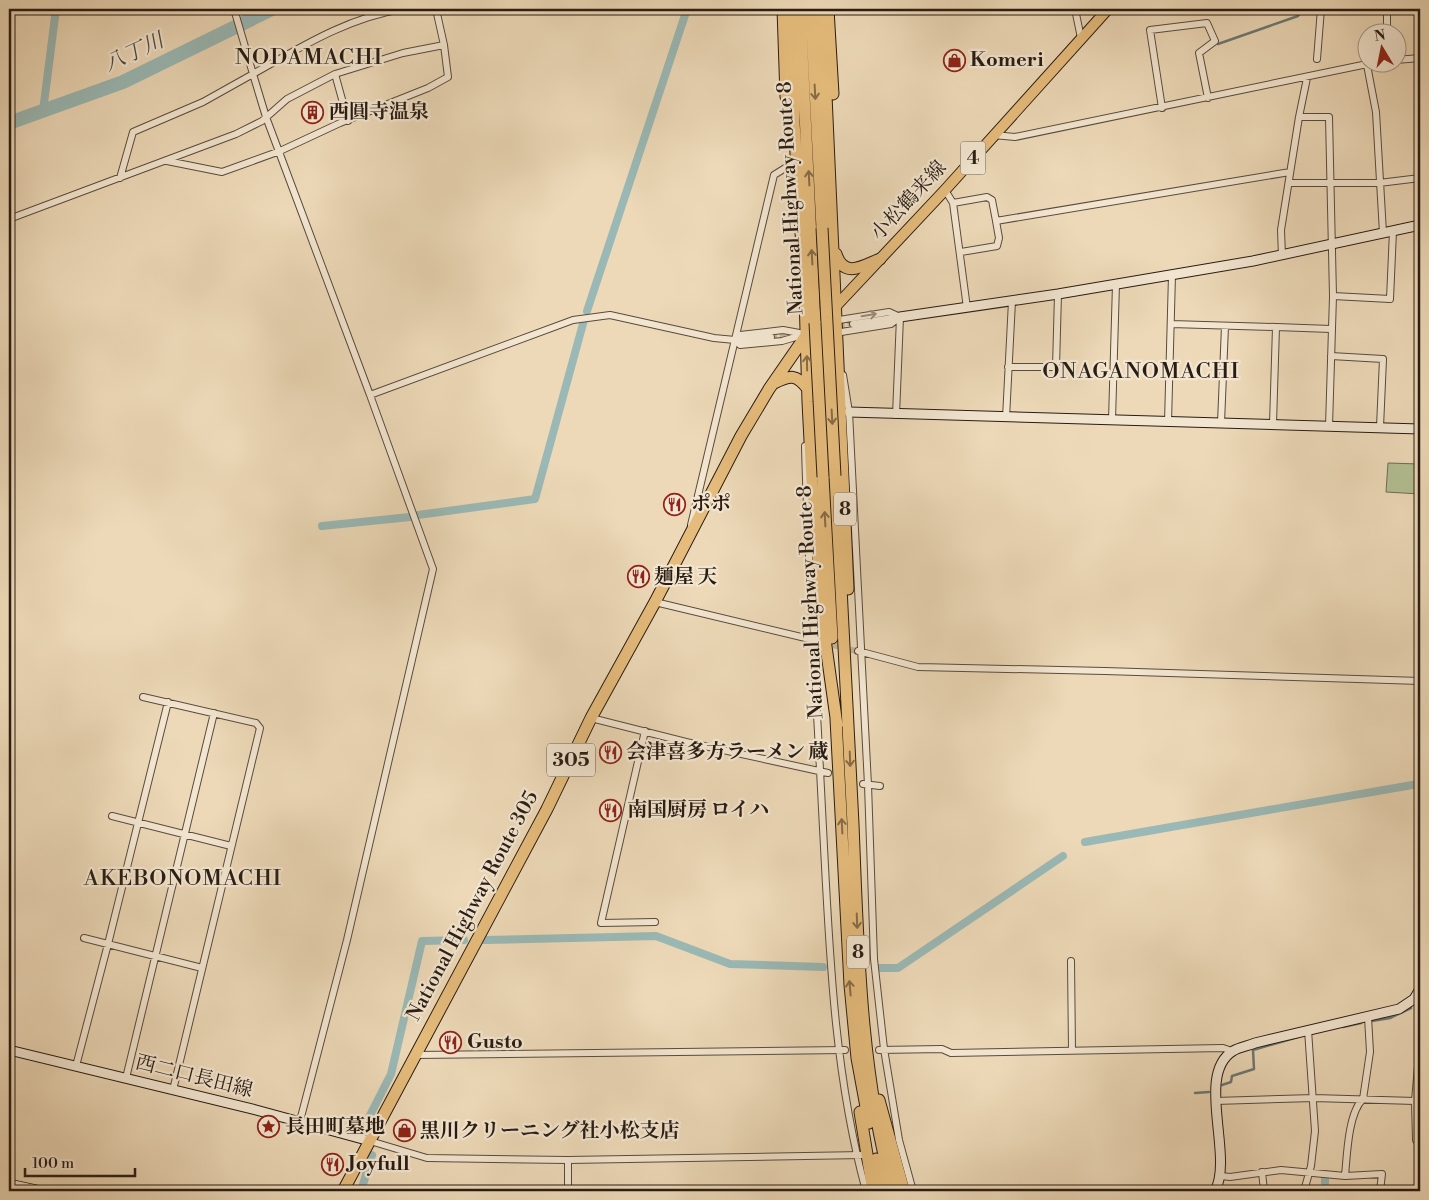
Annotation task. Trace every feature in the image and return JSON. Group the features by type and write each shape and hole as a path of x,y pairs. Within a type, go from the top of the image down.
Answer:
{"highway":[{"path":"782,9 787,70 790,165 797,274 805,295"},
{"name":"8","path":"792,9 794,122 805,295 809,420 823,625 837,725"},
{"name":"National Highway Route 8","path":"800,9 816,227 829,477 837,725 850,985 857,1058 872,1142 884,1191"},
{"name":"National Highway Route 8","path":"811,9 816,227"},
{"name":"8","path":"818,9 826,95 838,334 853,699 848,710"},
{"path":"828,9 839,208 833,240 838,260 845,268 852,270 880,259"},
{"name":"National Highway Route 305","path":"342,1191 547,809 591,718 655,602 741,436 806,334 836,306"},
{"path":"774,383 786,377 795,377 808,389"},
{"name":"National Highway Route 8","path":"829,477 848,710 859,978 866,1047 879,1138 893,1191"},
{"name":"8","path":"866,1047 904,1191"},
{"name":"8","path":"857,1058 854,1073 873,1191"}],"main road":[{"name":"小松鶴来線","path":"836,306 945,190 1108,9"}],"street":[{"path":"234,9 266,117 433,569 349,931 300,1121"},
{"path":"120,178 133,132 203,102 318,37 358,20 402,9"},
{"path":"165,160 222,172 280,151 348,120 428,88 448,77 444,45 436,9"},
{"path":"1075,9 1081,38"},
{"path":"1318,59 1321,9"},
{"path":"1387,9 1387,22"},
{"path":"1162,108 1150,30 1207,23 1215,41 1199,53 1208,98"},
{"path":"9,219 236,134 266,117 287,99 335,74 403,52 444,45"},
{"path":"1406,59 1420,58"},
{"path":"993,135 1015,137 1356,67"},
{"path":"1333,296 1390,299 1388,232 1379,183 1376,112 1368,72"},
{"path":"335,74 348,120"},
{"path":"1282,256 1281,230 1307,78"},
{"path":"1299,117 1329,117 1333,296 1329,426"},
{"path":"689,534 774,175 790,165"},
{"path":"996,221 1290,172"},
{"path":"1289,182 1379,183 1420,178"},
{"path":"945,190 953,203 967,308"},
{"path":"953,203 987,197 992,200 999,238 998,246 961,252"},
{"path":"853,324 1058,294 1282,256 1420,225"},
{"path":"1168,422 1172,275"},
{"path":"1112,420 1116,284"},
{"path":"1008,367 1056,367 1058,294"},
{"path":"1006,418 1012,301"},
{"path":"735,340 740,345 782,341 806,334 837,320 889,312 900,317"},
{"path":"370,395 573,320 610,315 714,338 735,340 771,336"},
{"path":"735,340 740,335 783,330 806,334 838,334 891,324 900,317"},
{"path":"896,414 900,317"},
{"path":"1171,324 1331,329"},
{"path":"1221,423 1224,326"},
{"path":"1273,424 1276,328"},
{"path":"1331,356 1383,359 1380,427"},
{"path":"839,359 849,412 858,651 874,958 882,1050 901,1154 913,1191"},
{"path":"849,412 1420,429"},
{"path":"809,420 805,443 807,549 815,641 830,958 841,1050 866,1191"},
{"path":"655,602 815,641"},
{"path":"858,651 918,667 1420,681"},
{"path":"143,697 256,722 260,728 172,1090"},
{"path":"76,1066 168,702"},
{"path":"126,1078 214,713"},
{"path":"591,718 828,773"},
{"path":"646,731 601,923 655,922"},
{"path":"865,785 880,786"},
{"path":"112,816 231,846"},
{"path":"84,938 202,968"},
{"path":"1071,961 1072,1050"},
{"path":"1215,1191 1221,1176 1215,1101 1218,1074 1221,1062 1232,1051 1255,1043 1400,1009 1414,998 1420,989"},
{"path":"1345,1176 1351,1128 1359,1103 1363,1099 1370,1052 1368,1017"},
{"path":"1304,1191 1311,1166 1315,1131 1308,1030"},
{"path":"1420,1043 1415,1101 1416,1140 1420,1140"},
{"path":"882,1050 942,1049 952,1053 1223,1048 1232,1051"},
{"name":"西二口長田線","path":"9,1050 300,1121 370,1141"},
{"path":"415,1056 841,1050"},
{"path":"1215,1101 1314,1098 1415,1101"},
{"path":"370,1141 427,1158 568,1160 860,1155"},
{"path":"568,1160 568,1191"},
{"path":"1221,1176 1230,1177 1281,1170 1345,1176 1382,1174 1380,1191"},
{"path":"1262,1172 1264,1191"},
{"path":"9,1184 41,1191"}],"green space":[{"path":"1388,463 1420,464 1420,494 1386,492"}],"waterway":[{"path":"43,111 56,9"},
{"name":"八丁川","path":"9,123 123,82 272,9"},
{"path":"587,311 687,9"},
{"path":"1218,44 1298,16 1304,9"},
{"path":"418,515 535,499 584,320"},
{"path":"322,526 410,517"},
{"path":"1085,842 1418,784"},
{"path":"880,968 898,968 1063,856"},
{"path":"484,940 656,936 730,964 823,967"},
{"path":"362,1131 391,1074 422,941 464,940"},
{"path":"1372,1021 1390,1018 1411,1008"},
{"path":"1343,1027 1361,1023"},
{"path":"1222,1085 1231,1082 1232,1076 1254,1069 1253,1050 1298,1037"},
{"path":"1195,1093 1209,1092"},
{"path":"361,1191 372,1155"},
{"path":"1325,1179 1325,1191"}],"tunnel":[{"path":"812,330 853,324"},
{"path":"771,337 795,333"},
{"path":"824,643 856,651"}],"place":[{"name":"Komeri","path":"954,60"},
{"name":"西圓寺温泉","path":"313,112"},
{"name":"ポポ","path":"675,504"},
{"name":"麺屋 天","path":"638,577"},
{"name":"会津喜多方ラーメン 蔵","path":"610,752"},
{"name":"南国厨房 ロイハ","path":"611,810"},
{"name":"Gusto","path":"451,1042"},
{"name":"長田町墓地","path":"269,1127"},
{"name":"黒川クリーニング社小松支店","path":"404,1131"},
{"name":"Joyfull","path":"332,1164"}],"district":[{"name":"NODAMACHI","path":"309,57"},
{"name":"ONAGANOMACHI","path":"1141,371"},
{"name":"AKEBONOMACHI","path":"183,878"}]}
